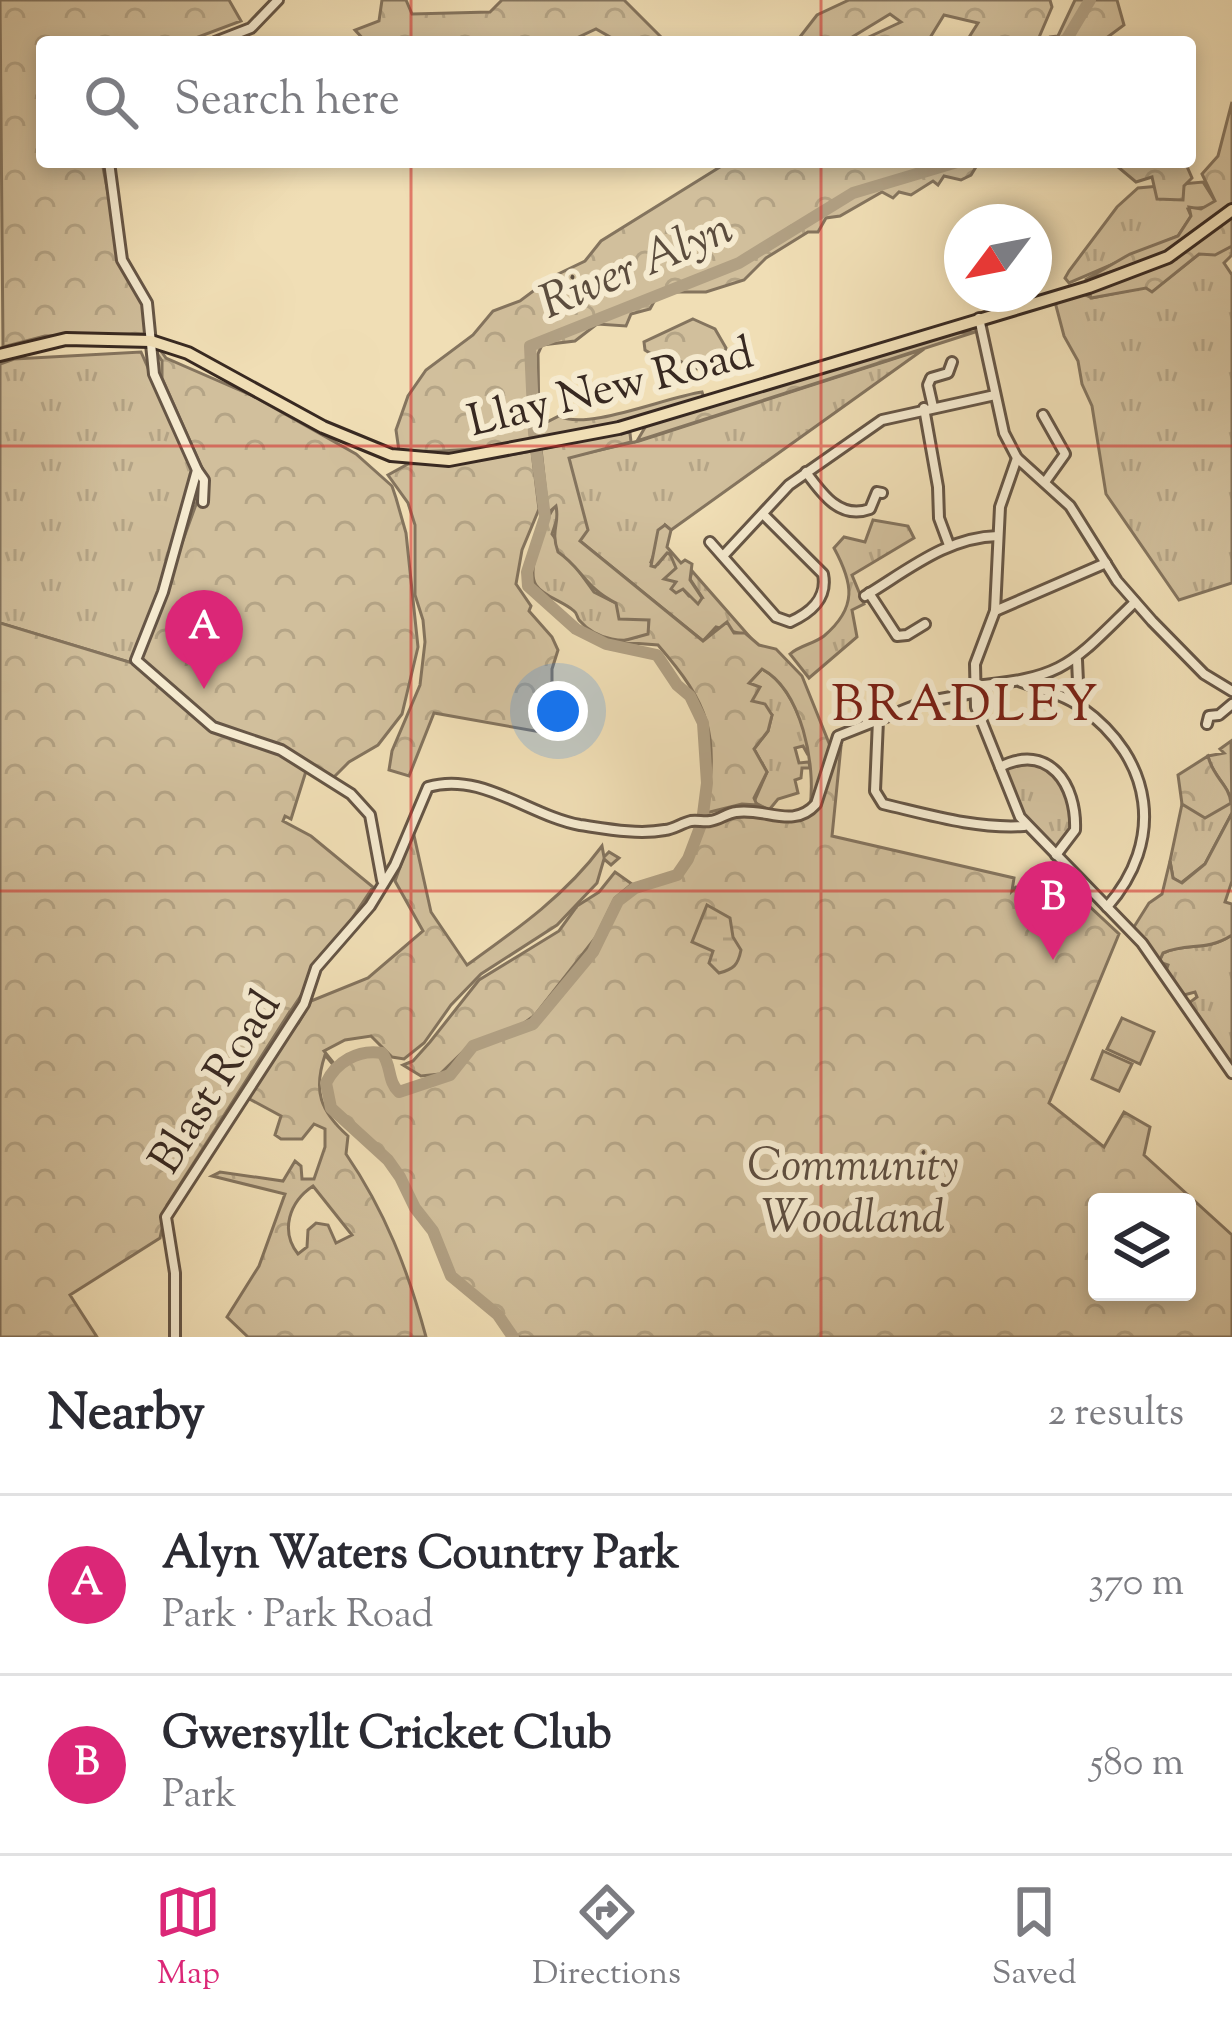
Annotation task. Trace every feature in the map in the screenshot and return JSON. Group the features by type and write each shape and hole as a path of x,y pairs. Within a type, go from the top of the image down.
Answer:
{"main road":[{"name":"Llay New Road","path":"0,355 66,339 151,341 188,352 323,427 391,455 449,460 619,428 1156,264 1232,210"}],"street":[{"path":"230,36 251,28 278,0"},
{"path":"110,168 122,260 147,303 154,374 203,480 203,502"},
{"path":"979,318 1004,434 1017,458 1074,510 1135,602 1204,674 1232,691"},
{"path":"949,545 939,518 928,385 931,378 948,373 952,362"},
{"path":"723,556 806,472 882,420 995,395"},
{"path":"1043,415 1065,454 1045,482"},
{"path":"1017,458 1001,496 995,610 975,664 973,690 1026,826 1155,959 1232,1073"},
{"path":"197,470 163,592 136,660 213,727 280,749 351,794 370,815 382,881"},
{"path":"806,472 836,507 859,513 870,509 877,492"},
{"path":"710,542 776,617 790,622 804,616 821,599 826,586 823,574 763,514"},
{"path":"922,624 897,636 867,595 949,545 998,536"},
{"path":"995,610 1106,563"},
{"path":"1026,826 948,820 883,803 874,791 878,720 924,702 1044,676 1077,660 1135,602"},
{"path":"1077,660 1079,706"},
{"path":"1021,682 1079,706 1132,765 1142,787 1146,811 1138,861 1126,886 1107,908"},
{"path":"1208,718 1232,704"},
{"name":"Blast Road","path":"175,1337 175,1274 166,1217 304,1004 316,968 370,906 395,865 428,787 445,782 503,794 576,824 641,832 668,830 693,820 709,822 734,812 786,818 809,812 816,804 838,736 878,720"},
{"path":"1000,767 1016,759 1038,760 1057,772 1072,793 1076,830 1056,855"}],"green space":[{"name":"Community Woodland","path":"0,0 229,0 241,21 201,36 36,36 36,168 103,168 121,261 145,304 147,331 166,358 253,396 356,454 392,486 396,498 406,533 418,647 402,714 378,745 349,762 331,780 307,768 291,819 285,816 283,821 311,836 373,887 290,1012 299,1022 311,1001 368,978 423,931 395,881 413,831 431,912 467,965 556,896 602,846 604,857 609,852 619,858 611,865 604,859 597,883 557,925 481,974 424,1043 404,1059 392,1057 371,1036 345,1040 324,1051 336,1066 359,1053 382,1053 391,1069 392,1086 399,1092 449,1076 473,1046 533,1024 593,952 618,901 635,888 677,875 702,822 811,815 815,804 810,806 811,771 803,730 787,694 762,669 749,683 760,687 752,701 765,704 772,715 768,731 754,749 767,772 754,798 757,805 706,813 710,741 689,685 658,645 619,642 648,634 649,620 619,619 616,603 558,552 556,506 548,513 541,449 630,433 631,442 569,458 588,530 580,541 703,641 727,622 734,633 745,633 759,645 776,649 802,676 831,748 841,746 832,836 1014,878 1012,891 1016,887 1074,892 1119,934 1049,1103 1104,1147 1124,1112 1150,1127 1144,1155 1186,1193 1088,1193 1088,1301 1196,1301 1196,1202 1232,1235 1232,1337 513,1337 498,1315 451,1276 433,1231 388,1160 331,1108 326,1083 335,1067 325,1055 320,1090 325,1109 348,1136 346,1154 394,1242 426,1337 248,1337 227,1317 259,1266 285,1194 212,1176 220,1172 283,1181 295,1161 301,1166 302,1179 314,1179 325,1147 325,1129 314,1124 302,1139 281,1139 275,1135 281,1116 244,1096 298,1023 289,1013 167,1205 160,1238 70,1295 97,1337 0,1337 0,623 132,663 139,661 206,477 162,378 162,361 144,334 45,336 3,347","holes":["313,1186 352,1235 336,1243 328,1225 316,1223 308,1230 307,1247 298,1254 292,1245 293,1208"]},
{"path":"382,0 406,0 412,14 490,12 502,0 624,0 660,36 608,36 596,29 581,36 360,36 355,30 379,21"},
{"path":"849,0 1050,0 1052,7 1040,36 970,36 978,23 944,15 931,36 871,36 901,22 890,14 854,36 801,36 817,15"},
{"path":"1075,0 1117,0 1124,25 1109,36 1058,36"},
{"path":"1232,102 1232,246 1215,255 1199,254 1152,292 1146,288 1091,298 1089,291 1165,255 1085,280 1130,254 1178,236 1191,216 1189,207 1201,209 1215,201 1202,174 1218,156"},
{"path":"718,168 975,168 961,180 944,176 938,185 933,181 911,195 899,192 893,198 882,192 840,216 826,218 818,232 808,232 766,258 744,280 706,292 672,292 656,298 650,309 631,314 626,326 597,324 575,341 542,345 538,354 539,426 559,416 607,416 702,392 705,401 515,444 399,451 396,430 408,396 426,370 473,335 493,311 520,301 552,277 585,261 601,241"},
{"path":"1119,168 1188,168 1192,178 1184,186 1183,200 1157,199 1152,177 1136,182"},
{"path":"1203,182 1215,201 1208,207 1188,209 1191,216 1178,236 1069,283 1065,278 1117,207 1138,188"},
{"path":"1232,246 1232,255 1224,263 1232,275 1232,583 1179,600 1106,494 1092,406 1055,302 1161,284 1199,254"},
{"path":"693,319 715,329 726,348 722,361 697,369 645,350 644,342"},
{"path":"975,332 637,441 647,424 952,333"},
{"path":"924,349 671,530 665,525 651,562 658,564 667,553 671,555 677,567 671,575 689,596 702,597 690,579 692,571 749,636 716,627 703,641 580,541 569,457 639,441"},
{"path":"141,352 193,470 160,592 132,663 0,623 0,364 14,359"},
{"path":"532,451 539,509 522,550 516,584 558,650 552,669 552,734 434,713 409,776 389,770 392,751 420,685 425,642 415,595 415,525 408,503 388,475 408,464 474,461"},
{"path":"556,505 552,534 594,592 649,620 649,634 631,640 603,636 536,585 533,568 538,544"},
{"path":"873,520 908,526 914,538 852,575 864,604 852,610 857,637 809,678 790,654 824,636 843,615 848,584 834,548 844,537 865,542"},
{"path":"665,525 671,530 667,547 681,563 692,564 690,580 702,598 698,604 683,589 676,593 671,589 676,582 664,579 676,568 670,554 651,566 658,530"},
{"path":"762,669 780,684 794,706 808,755 803,746 795,748 799,763 809,762 810,768 802,768 801,778 795,780 798,793 778,799 769,810 754,802 767,772 754,749 768,731 772,715 751,702 748,684"},
{"path":"1231,741 1232,813 1205,864 1181,883 1173,878 1170,861 1182,804 1200,812 1231,803 1208,756 1224,753 1220,749"},
{"path":"1208,756 1231,803 1205,818 1182,804 1178,775"},
{"path":"1038,760 1072,792 1075,830 1056,855 1026,826 1000,767"},
{"path":"1232,813 1232,881 1225,902 1232,904 1232,935 1163,953 1159,962 1132,930 1149,903 1162,894 1170,861 1173,878 1182,883 1205,864"},
{"path":"615,872 632,884 615,898 596,937 535,1015 516,1029 473,1042 440,1074 421,1076 403,1065 430,1042 479,980 559,931 577,906 599,892"},
{"path":"707,905 730,918 741,950 734,966 719,973 709,963 713,951 692,942"},
{"path":"1232,935 1232,1059 1227,1062 1189,1003 1197,997 1195,992 1184,995 1166,971 1168,965 1159,962 1163,953"},
{"path":"1122,1018 1154,1032 1140,1064 1107,1049"},
{"path":"1103,1051 1132,1064 1119,1091 1092,1079"}],"waterway":[{"name":"River Alyn","path":"1069,36 1090,0"},
{"name":"River Alyn","path":"513,1337 498,1315 451,1276 433,1231 400,1177 331,1108 326,1083 349,1059 382,1053 399,1092 450,1075 473,1046 533,1024 593,952 618,901 635,888 677,875 702,822 707,783 703,723 690,696 657,655 606,644 576,629 528,586 527,572 545,517 534,433 530,346 739,263 853,193 937,168"}],"place":[{"name":"Alyn Waters Country Park","path":"204,689"},
{"name":"Gwersyllt Cricket Club","path":"1053,960"}],"district":[{"name":"BRADLEY","path":"966,702"}]}
